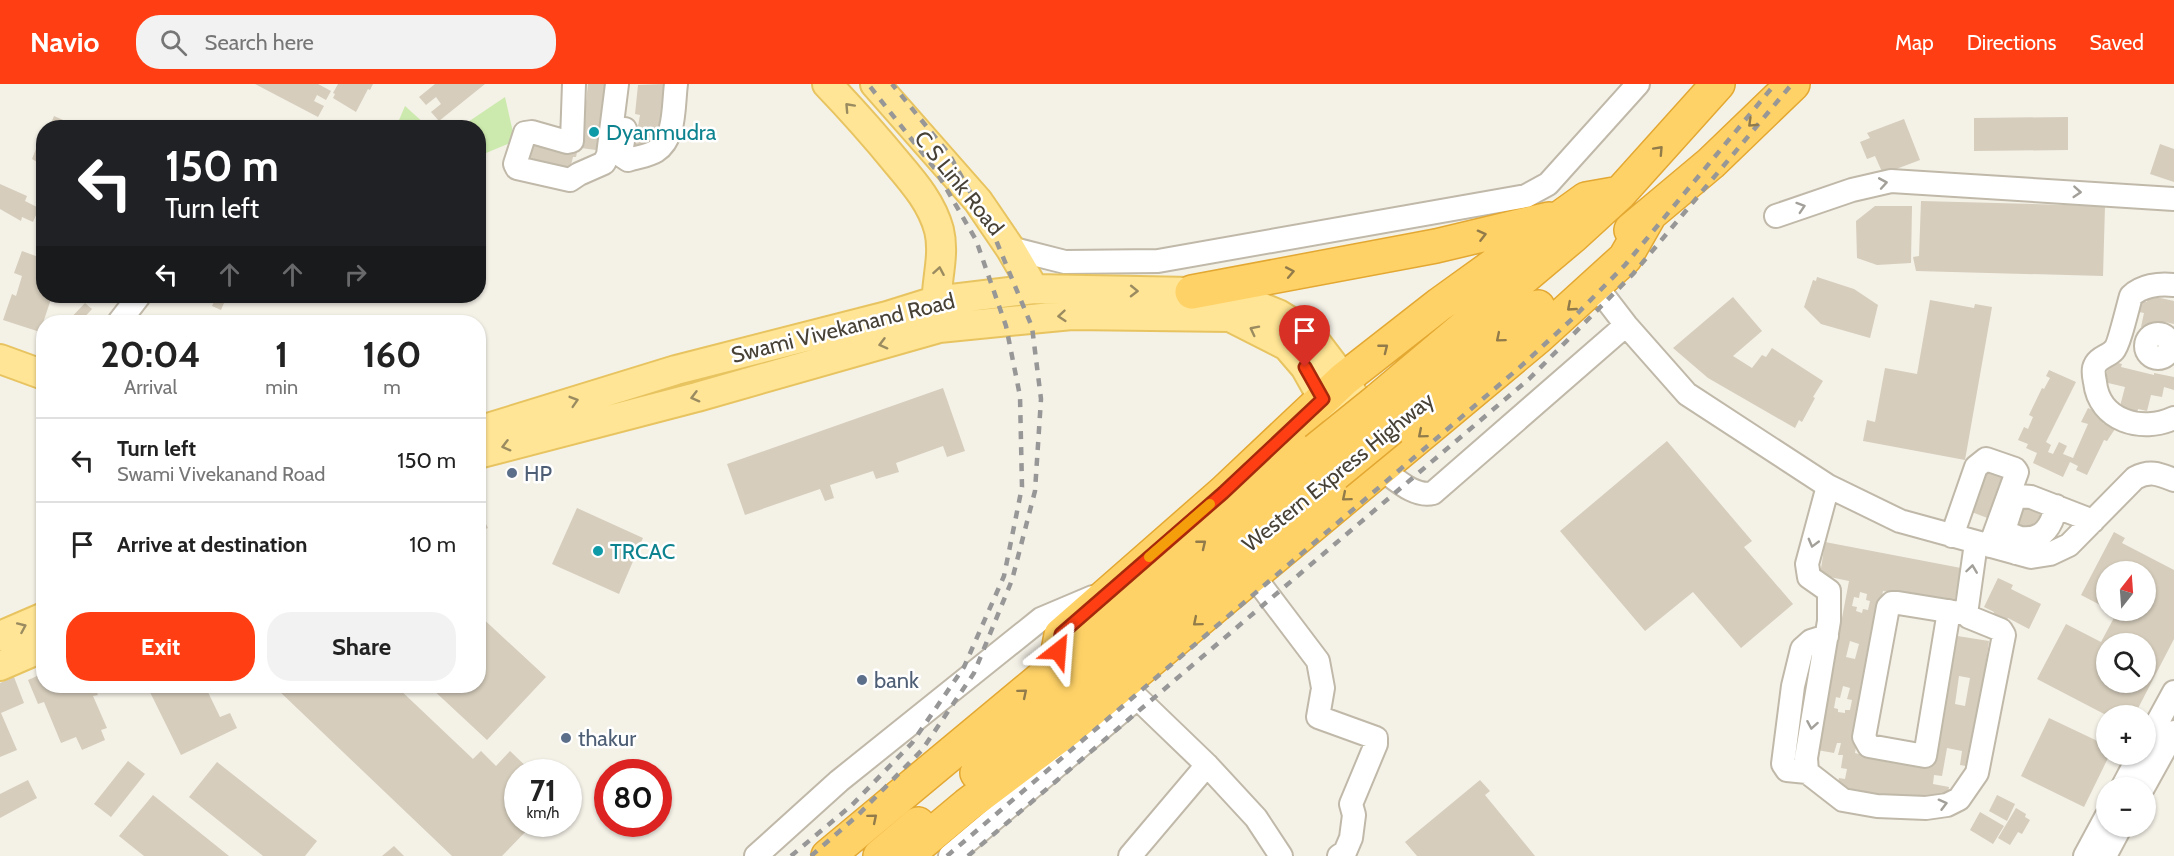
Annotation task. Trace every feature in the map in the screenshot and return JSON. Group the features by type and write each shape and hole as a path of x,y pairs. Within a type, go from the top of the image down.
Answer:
{"highway":[{"name":"Western Express Highway","path":"1385,439 1573,236 1620,193 1718,84"},
{"name":"Western Express Highway","path":"828,856 1054,667 1326,462 1385,439 1711,163 1793,84"},
{"path":"1054,667 1061,634 1223,493 1333,389 1440,304 1587,199 1620,193"},
{"path":"1192,292 1436,246 1565,215"},
{"path":"906,856 967,805 1068,729 1130,691 1252,575 1385,439 1596,286 1625,258 1649,216"},
{"name":"Western Express Highway","path":"880,856 1085,680 1326,462"},
{"path":"1085,680 1130,691"}],"main road":[{"name":"C S Link Road","path":"827,84 868,127 922,193 930,207 939,231 941,256 937,315"},
{"name":"C S Link Road","path":"875,84 968,188 1010,248 1034,290"},
{"path":"930,207 968,188"},
{"name":"Swami Vivekanand Road","path":"486,452 697,397 937,315 1034,290 1192,292 1238,298 1278,314 1309,333 1333,389"},
{"name":"Swami Vivekanand Road","path":"486,429 676,370 887,316 1072,315 1230,317 1287,346 1305,367 1333,389 1385,439"},
{"path":"0,359 36,372"},
{"path":"0,373 36,386"},
{"path":"0,636 36,620"},
{"path":"0,666 36,650"}],"street":[{"path":"574,84 572,141 567,142 532,132 525,133 515,164 517,168 570,180 604,163 608,155 617,84"},
{"path":"631,84 621,153 628,160 655,152 666,142 670,131 675,84"},
{"path":"1010,248 1065,262 1158,261 1526,196 1548,184 1638,84"},
{"path":"1776,216 1852,190 1891,181 2174,199"},
{"path":"2173,281 2137,290 2131,296 2115,350 2095,364 2093,372 2096,394 2112,415 2139,425 2164,423 2174,418"},
{"path":"1596,286 1626,325 1687,394 1828,486 1900,521 1983,544 2018,545 2046,531 2056,506"},
{"path":"124,315 134,303"},
{"path":"1385,439 1415,492 1426,495 1433,493 1626,325"},
{"path":"2119,334 2146,343"},
{"path":"1828,486 1807,564 1809,577 1829,591 1829,621 1806,758 1807,772 1844,800 1876,807 1926,808 1947,805 1959,799 1977,773 2004,635 2001,630 1958,612 1898,603 1892,603 1888,607 1864,737 1869,746 1925,756 1958,612 1983,544 2018,472 2015,469 1986,459 1976,467 1952,536"},
{"path":"2093,521 2025,496 2015,497 2004,530 2031,556 2050,554 2069,545 2093,521 2135,478 2144,473 2172,474"},
{"path":"1252,575 1318,661 1323,688 1318,717 1376,738 1376,744 1351,804 1354,815 1351,838 1345,852 1340,856"},
{"path":"756,856 839,781 1041,619 1111,590"},
{"path":"950,856 1130,691 1207,765 1256,818 1281,856"},
{"path":"2156,725 2174,692"},
{"path":"2149,777 2174,732"},
{"path":"1130,856 1207,765"},
{"path":"2098,850 2110,837"}],"green space":[{"path":"505,97 515,141 486,153 486,120 471,120"},
{"path":"405,106 421,120 399,120"}],"building":[{"path":"255,84 318,84 331,91 326,100 317,95 314,101 324,106 318,117"},
{"path":"338,84 373,84 356,112 333,98"},
{"path":"435,84 485,84 440,120 431,112 441,104 436,97 426,105 419,97"},
{"name":"Dyanmudra","path":"588,84 611,84 610,93 604,92 604,99 609,100 608,111 601,110 601,115 608,116 603,160 595,159 596,150 581,148"},
{"path":"664,84 663,90 669,91 663,139 646,137 645,144 641,143 639,155 626,154 631,125 638,126 640,115 635,114 638,85"},
{"path":"2068,117 2068,150 1974,151 1974,118"},
{"path":"1904,119 1920,160 1883,174 1875,156 1867,159 1860,142 1870,138 1867,133"},
{"path":"528,135 578,148 571,165 575,166 572,178 520,164"},
{"path":"2160,144 2174,149 2174,182 2150,174"},
{"path":"36,149 36,161 32,159"},
{"path":"0,184 27,196 25,201 36,206 36,215 33,222 22,217 21,221 0,209"},
{"path":"1921,201 2105,206 2103,276 1916,271 1913,257 1919,256"},
{"path":"1875,206 1912,206 1911,263 1877,265 1857,258 1856,221"},
{"path":"22,251 36,256 36,303 50,303 46,315 36,315 36,331 3,320 12,294 16,296 22,276 14,273"},
{"path":"1817,277 1854,289 1878,305 1870,338 1821,324 1804,307 1813,280 1816,281"},
{"path":"2158,291 2156,297 2174,301 2174,324 2165,322 2162,332 2141,327 2144,313 2139,312 2142,301 2147,302 2148,297"},
{"path":"1733,297 1762,331 1733,356 1752,368 1762,355 1766,357 1772,348 1823,381 1802,422 1799,420 1795,428 1708,378 1673,348"},
{"path":"1930,300 1974,308 1975,304 1992,307 1965,460 1863,441 1867,420 1875,422 1885,368 1917,374"},
{"path":"85,303 92,309 86,315 74,315"},
{"path":"214,303 224,303 221,310 212,306"},
{"path":"2110,361 2122,364 2121,367 2174,377 2174,390 2164,387 2162,397 2151,395 2147,411 2138,409 2137,414 2119,410 2125,387 2104,382"},
{"path":"2049,370 2076,382 2046,442 2051,445 2048,452 2053,454 2059,442 2067,446 2063,454 2073,458 2088,424 2081,422 2088,408 2106,416 2103,423 2115,429 2107,441 2104,440 2087,475 2076,470 2078,466 2070,462 2063,477 2033,463 2037,453 2026,448 2028,444 2018,440 2024,427 2028,429 2033,417 2029,415 2042,388 2044,389 2050,378 2046,376"},
{"path":"943,388 965,451 947,457 943,446 896,463 899,472 876,479 873,471 830,485 834,498 825,501 820,489 745,515 727,464"},
{"path":"1667,441 1752,541 1744,547 1793,604 1741,648 1693,592 1645,631 1560,531"},
{"path":"1984,471 2008,480 1990,519 1969,511"},
{"path":"2019,500 2049,511 2034,535 2009,526"},
{"name":"TRCAC","path":"577,508 643,538 619,594 552,564"},
{"path":"2114,532 2125,538 2122,543 2174,570 2174,639 2156,674 2156,633 2106,633 2112,621 2156,621 2156,561 2099,561"},
{"path":"1825,542 1961,568 1954,605 1883,591 1855,753 1898,764 1898,759 1930,762 1951,635 1989,641 1972,767 1960,765 1962,751 1947,748 1942,776 1934,775 1933,784 1949,787 1946,804 1894,794 1893,802 1836,791 1839,778 1845,779 1847,769 1841,768 1843,755 1838,755 1841,743 1837,743 1834,753 1817,750 1849,581 1820,575","holes":["1860,592 1867,594 1866,600 1870,601 1868,610 1863,609 1862,613 1856,611 1857,607 1852,606 1854,597 1859,598","1850,641 1859,644 1855,659 1846,657","1959,676 1970,678 1965,706 1955,704","1843,686 1850,688 1847,699 1852,700 1850,710 1845,710 1845,713 1838,712 1838,709 1834,708 1836,697 1840,698"]},
{"path":"2096,566 2096,603 2081,595"},
{"path":"1998,578 2013,585 2011,589 2041,604 2029,629 2008,618 2006,621 1984,607"},
{"path":"486,621 546,677 487,740 437,693 486,693"},
{"path":"2066,624 2096,639 2096,693 2146,693 2140,705 2096,705 2096,710 2037,679"},
{"path":"36,676 36,693 97,693 98,695 93,696 107,728 101,730 105,740 82,750 76,737 61,743 44,702 38,704 28,680"},
{"path":"14,677 24,703 1,713 17,750 0,757 0,683"},
{"path":"150,693 208,693 220,717 230,713 237,728 181,755"},
{"path":"281,693 403,693 473,759 481,751 496,766 510,751 518,759 504,759 504,837 520,837 502,856 452,856"},
{"path":"2049,718 2096,740 2096,765 2105,765 2099,777 2096,777 2096,783 2084,807 2021,776"},
{"path":"128,761 145,774 111,817 94,804"},
{"path":"217,762 317,841 305,856 263,856 189,797"},
{"path":"28,780 37,798 0,818 0,794"},
{"path":"1480,780 1490,791 1485,795 1535,856 1417,856 1405,842"},
{"path":"153,795 229,856 144,856 119,836"},
{"path":"1997,795 2015,804 2007,821 1989,811"},
{"path":"2016,808 2026,814 2025,817 2030,820 2022,834 2018,832 2010,845 1998,838"},
{"path":"1980,812 2004,826 1993,844 1970,830"},
{"path":"394,846 404,856 382,856"}],"railway":[{"path":"791,856 852,805 912,743 964,667 1004,576 1022,487 1020,396 1006,326 976,240 935,169 868,84"},
{"path":"811,856 857,816 922,750 974,673 1012,580 1035,491 1041,399 1032,327 993,233 949,154 892,84"},
{"path":"947,856 1519,368 1572,319 1625,265 1775,84"},
{"path":"968,856 1529,379 1633,274 1792,84"}],"slow traffic":[{"path":"1149,557 1210,504"}],"place":[{"name":"Dyanmudra","path":"594,132"},
{"name":"HP","path":"512,473"},
{"name":"TRCAC","path":"598,551"},
{"name":"bank","path":"862,680"},
{"name":"thakur","path":"566,738"}],"route":[{"path":"1058,651 1061,634 1223,493 1323,399 1305,367"}]}
